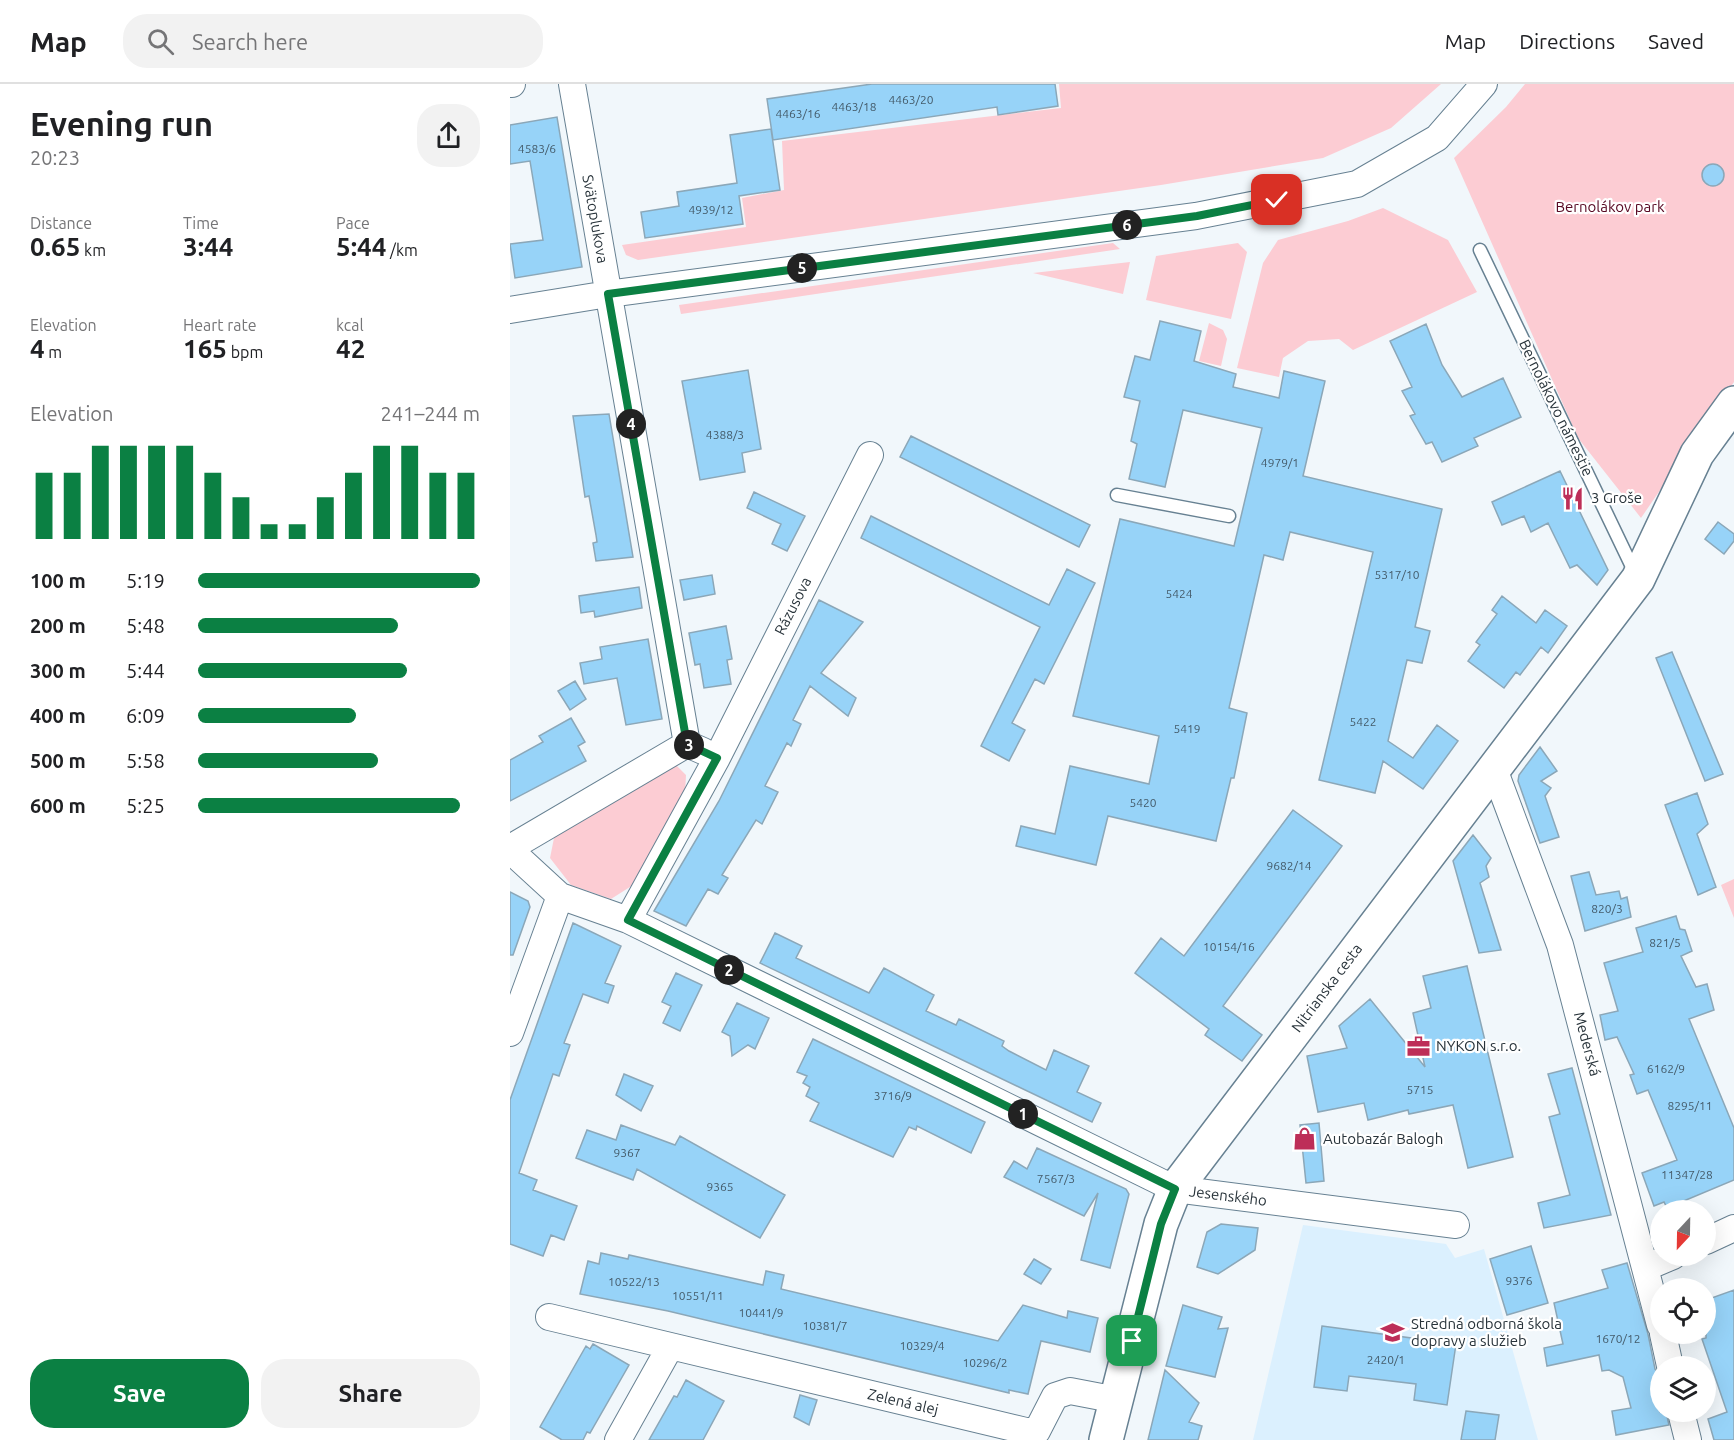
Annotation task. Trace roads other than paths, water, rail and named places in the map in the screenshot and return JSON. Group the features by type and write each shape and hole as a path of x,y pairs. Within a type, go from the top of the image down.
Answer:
{"main road":[{"path":"1638,579 1697,454 1734,403"},
{"name":"Nitrianska cesta","path":"1107,1440 1161,1224 1175,1189 1638,579"}],"street":[{"name":"Svätoplukova","path":"572,84 687,744"},
{"path":"510,310 608,294 1197,216 1357,184 1437,138 1484,84"},
{"name":"Rázusova","path":"628,920 717,758 870,455"},
{"path":"510,1033 560,896 510,849 687,744 717,758"},
{"name":"Mederská","path":"1494,769 1560,945 1650,1280"},
{"name":"Jesenského","path":"560,896 628,920 1175,1189 1456,1225"},
{"path":"1716,1236 1734,1228"},
{"name":"Zelená alej","path":"549,1317 1026,1431 1037,1431 1055,1396 1070,1391 1117,1400"},
{"path":"618,1440 670,1347"},
{"path":"1684,1422 1688,1440"}],"lane":[{"name":"Bernolákovo námestie","path":"1480,250 1638,579"},
{"path":"1118,495 1229,516"}],"place":[{"name":"3 Groše","path":"1573,498"},
{"name":"NYKON s.r.o.","path":"1418,1046"},
{"name":"Autobazár Balogh","path":"1305,1139"},
{"name":"Stredná odborná škola dopravy a služieb","path":"1393,1333"}],"park label":[{"name":"Bernolákov park","path":"1610,207"}]}
